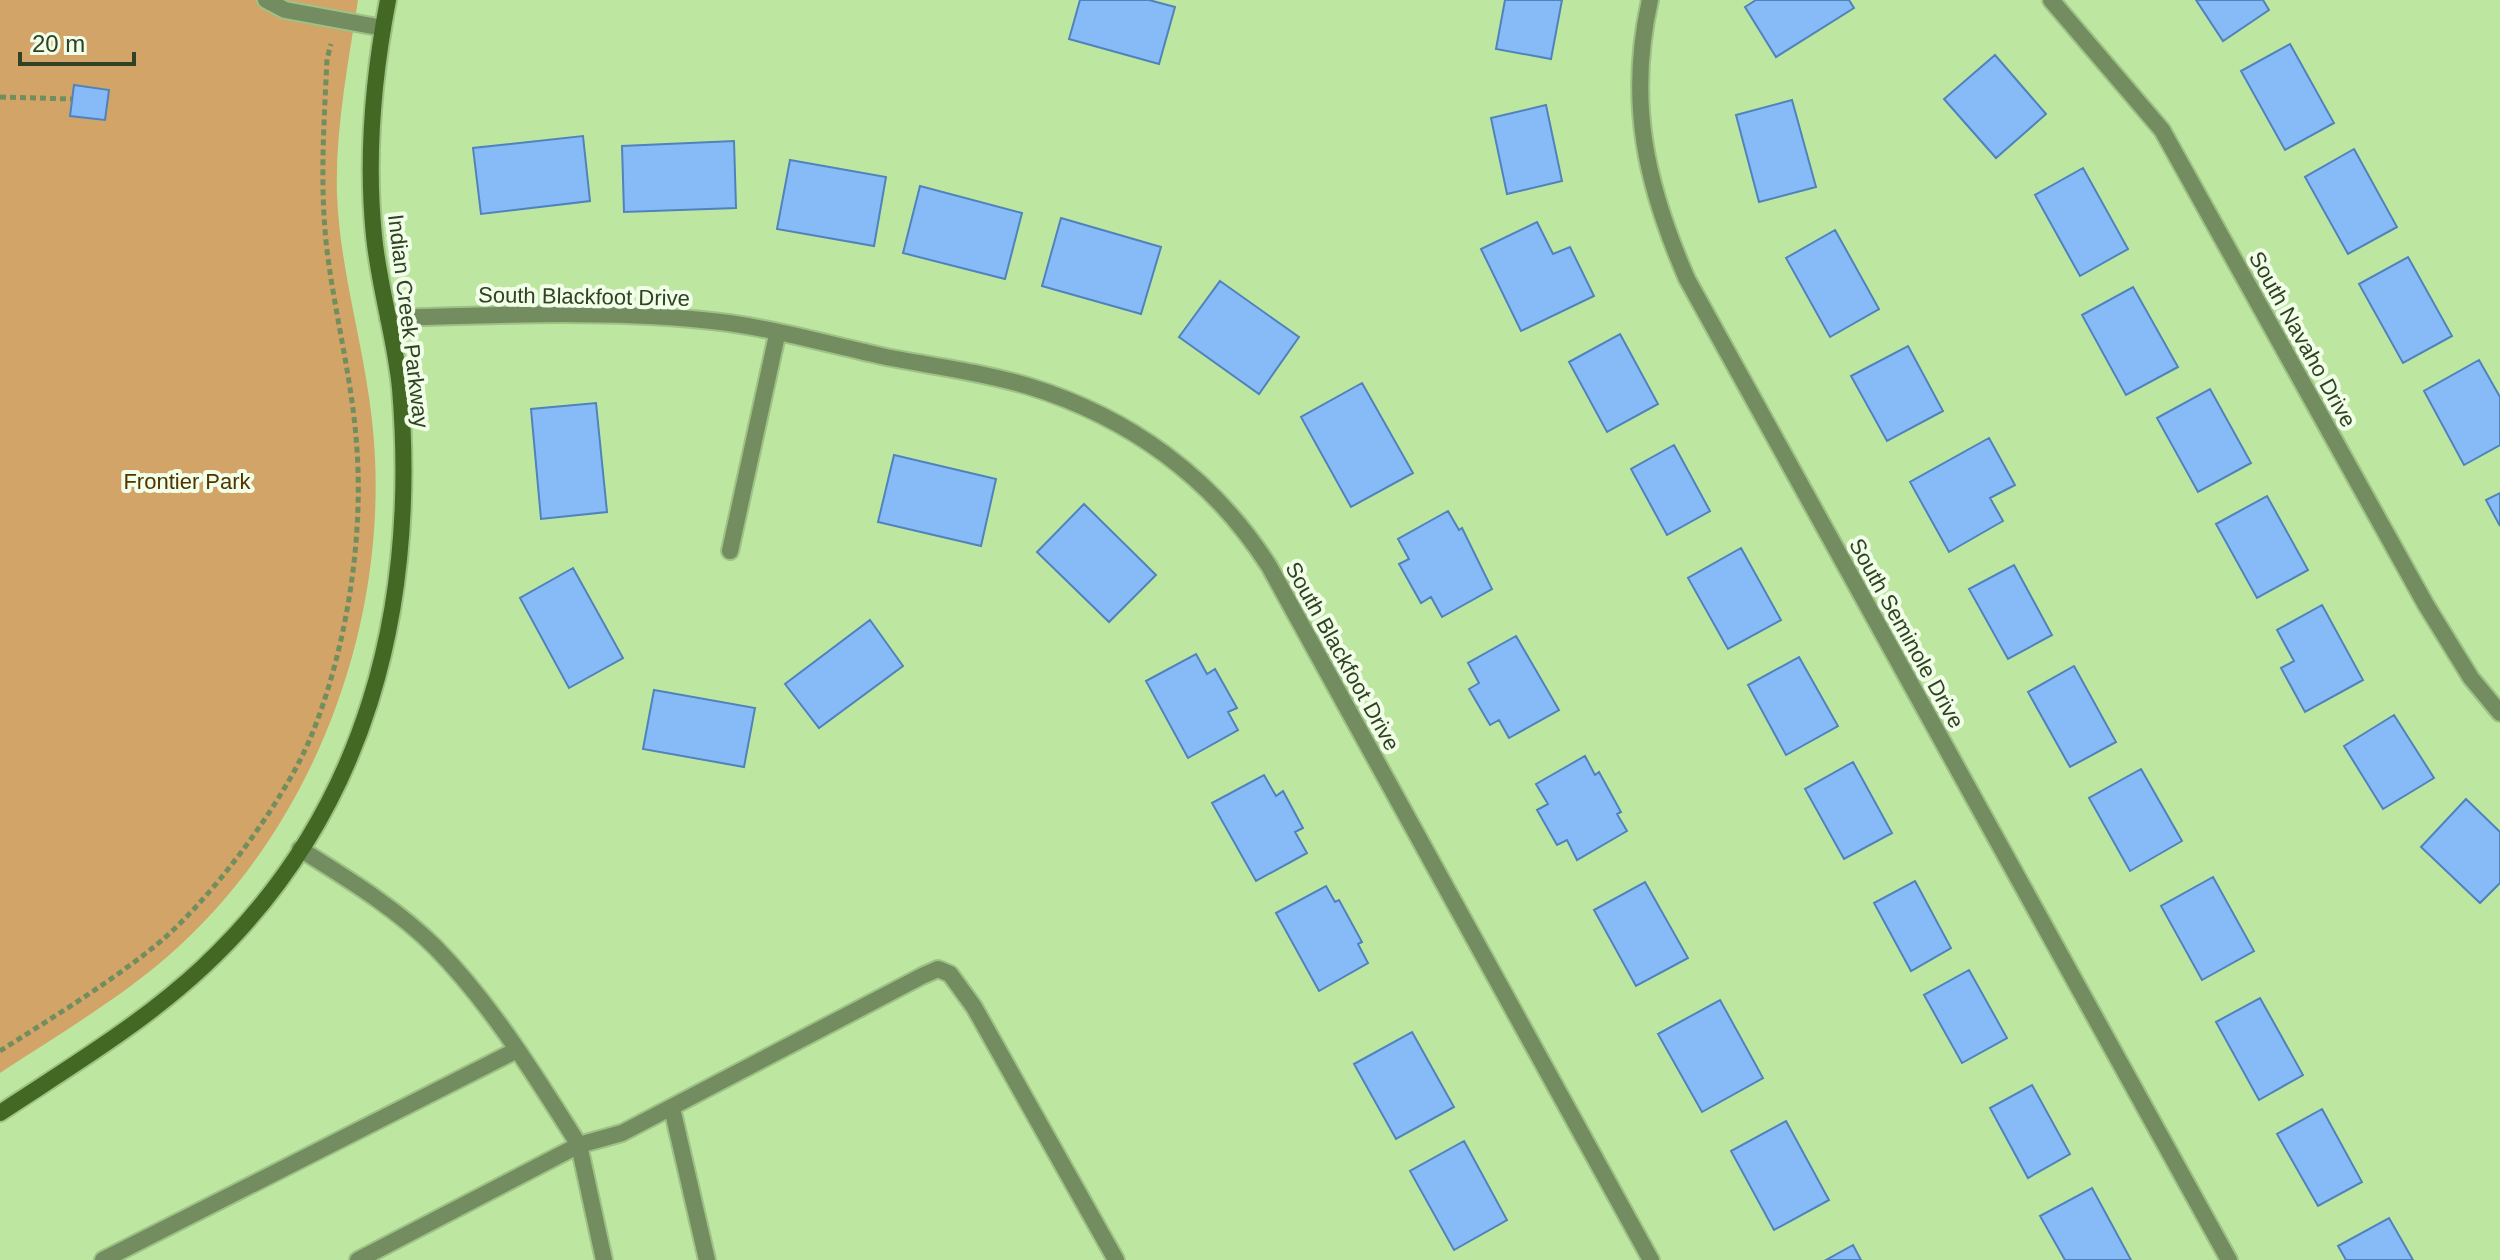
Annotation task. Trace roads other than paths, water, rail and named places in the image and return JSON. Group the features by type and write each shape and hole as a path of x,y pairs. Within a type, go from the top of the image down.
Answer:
{"street":[{"path":"266,0 285,10 383,28"},
{"name":"Indian Creek Parkway","path":"0,1113 109,1040 202,968 266,900 317,823 353,751 381,672 400,577 405,503 399,386 374,237 370,162 374,78 388,0"},
{"name":"South Seminole Drive","path":"1650,0 1638,98 1642,145 1661,220 1687,279 2229,1260"},
{"name":"South Navaho Drive","path":"2051,0 2162,130 2426,605 2471,678 2500,713"},
{"name":"South Blackfoot Drive","path":"388,318 585,313 705,320 1027,385 1095,411 1129,429 1204,484 1248,534 1269,566 1651,1260"},
{"path":"730,551 777,335"},
{"path":"300,849 368,893 434,946 517,1050 579,1145 604,1260"},
{"path":"358,1260 579,1145 622,1133 672,1108 938,969 950,974 974,1007 1116,1260"},
{"path":"103,1260 517,1050"},
{"path":"672,1108 707,1260"}],"park label":[{"name":"Frontier Park","path":"187,481"}]}
